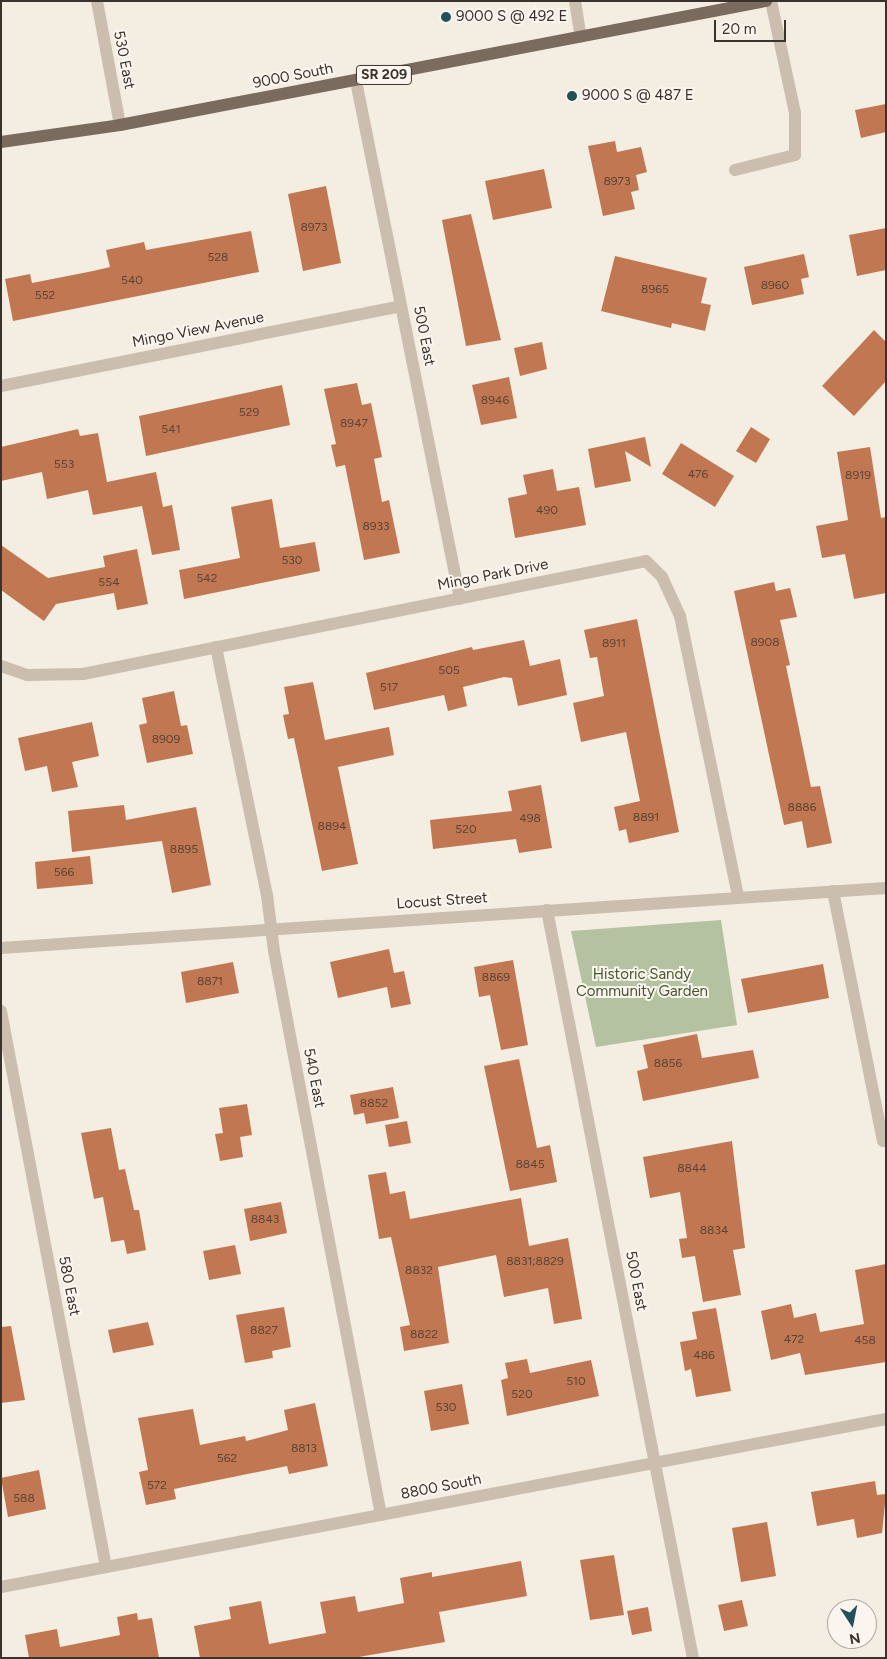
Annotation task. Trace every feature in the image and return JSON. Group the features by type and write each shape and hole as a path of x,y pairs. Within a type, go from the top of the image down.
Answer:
{"main road":[{"name":"9000 South","path":"1,142 120,125 766,1"}],"street":[{"name":"530 East","path":"97,1 120,125"},
{"path":"575,1 581,37"},
{"path":"735,170 795,155 795,112 771,1"},
{"name":"500 East","path":"356,80 460,599"},
{"name":"Mingo View Avenue","path":"1,386 401,306"},
{"name":"Mingo Park Drive","path":"1,666 27,675 55,677 216,647 646,561 662,577 684,634 738,897"},
{"name":"540 East","path":"216,647 381,1515"},
{"name":"Locust Street","path":"1,948 886,888"},
{"path":"833,892 883,1142"},
{"name":"500 East","path":"546,910 694,1658"},
{"name":"580 East","path":"1,1011 106,1567"},
{"name":"8800 South","path":"1,1586 886,1419"}],"green space":[{"name":"Historic Sandy Community Garden","path":"721,920 737,1025 596,1047 571,931"}],"building":[{"path":"886,104 886,132 861,138 855,110"},
{"path":"615,141 617,152 641,147 647,172 636,175 639,190 631,192 635,209 603,216 588,146"},
{"path":"544,169 552,208 493,220 485,181"},
{"path":"326,186 341,263 303,271 288,194"},
{"path":"471,214 501,340 466,346 442,220"},
{"path":"886,228 886,270 857,276 849,235"},
{"path":"251,231 259,272 13,321 5,279 30,274 32,283 110,267 106,250 144,242 146,250"},
{"path":"804,254 809,277 801,279 804,294 752,305 744,267"},
{"path":"615,256 707,278 701,303 711,305 705,331 672,323 671,328 601,311"},
{"path":"874,330 886,342 886,381 854,416 822,386"},
{"path":"542,342 547,369 520,376 514,348"},
{"path":"509,377 517,418 481,425 472,385"},
{"path":"357,383 362,405 371,403 382,457 374,459 382,502 389,500 400,553 364,560 345,465 336,467 331,445 336,444 324,389"},
{"path":"282,385 290,425 146,456 139,416"},
{"path":"751,427 770,439 756,463 736,451"},
{"path":"78,429 80,436 98,433 107,482 156,472 163,507 172,505 180,550 152,555 142,506 93,515 88,490 47,499 42,472 1,481 1,447"},
{"path":"645,437 651,467 625,451 631,481 595,488 588,449"},
{"path":"681,443 734,476 715,507 662,474"},
{"path":"870,447 881,518 886,517 886,593 854,599 845,554 822,558 816,526 848,520 837,452"},
{"path":"553,469 557,491 579,487 586,525 515,538 508,498 527,494 523,475"},
{"path":"272,499 280,548 315,542 320,571 184,599 179,570 240,558 231,507"},
{"path":"1,545 48,578 105,567 103,556 137,549 148,604 117,610 114,593 56,604 44,621 1,590"},
{"path":"774,582 776,591 790,588 797,617 780,620 790,665 786,666 811,787 820,786 832,843 807,848 802,821 784,825 734,591"},
{"path":"637,619 679,832 629,843 626,829 619,831 614,807 640,801 626,732 581,742 573,703 604,696 597,657 590,658 584,630"},
{"path":"524,640 530,666 560,659 567,695 518,706 512,678 504,677 463,687 467,706 448,711 444,695 374,710 366,673 472,647 473,650"},
{"path":"313,682 325,740 389,727 394,755 338,767 358,864 322,871 294,738 288,739 283,715 289,714 284,687"},
{"path":"174,691 181,726 187,725 193,754 147,763 139,725 147,723 142,698"},
{"path":"92,722 99,756 72,762 78,787 52,792 47,766 25,771 18,738"},
{"path":"541,785 552,848 519,853 516,839 433,849 430,820 512,811 508,791"},
{"path":"124,805 126,820 196,807 211,885 172,893 162,841 72,852 68,811"},
{"path":"90,856 93,884 37,889 35,862"},
{"path":"389,949 394,973 404,971 411,1004 391,1008 387,987 338,998 330,962"},
{"path":"513,960 528,1045 501,1050 490,995 479,997 474,967"},
{"path":"233,962 239,993 186,1003 181,972"},
{"path":"823,964 829,998 748,1013 741,979"},
{"path":"697,1034 702,1058 753,1050 759,1078 643,1101 637,1071 648,1068 643,1045"},
{"path":"519,1059 537,1148 550,1145 557,1182 510,1191 484,1066"},
{"path":"393,1087 399,1118 366,1124 364,1113 354,1115 350,1095"},
{"path":"247,1104 252,1135 240,1137 243,1157 220,1161 215,1134 223,1133 219,1108"},
{"path":"407,1121 411,1143 389,1147 385,1125"},
{"path":"111,1128 119,1170 125,1169 134,1210 139,1210 146,1250 127,1254 124,1240 111,1242 103,1197 94,1199 81,1133"},
{"path":"732,1141 745,1248 733,1250 741,1295 703,1302 695,1256 682,1258 679,1239 687,1238 680,1192 650,1198 643,1157"},
{"path":"386,1172 390,1194 405,1191 410,1219 521,1198 529,1246 568,1238 582,1319 554,1324 548,1288 504,1297 496,1255 438,1267 449,1343 404,1351 400,1327 410,1325 391,1237 379,1239 368,1175"},
{"path":"281,1202 287,1233 250,1241 244,1209"},
{"path":"235,1245 241,1274 209,1280 203,1251"},
{"path":"886,1264 886,1362 805,1375 800,1353 771,1360 761,1311 791,1304 794,1318 816,1313 820,1332 864,1324 855,1270"},
{"path":"284,1307 291,1347 272,1351 273,1358 245,1363 236,1315"},
{"path":"716,1308 731,1391 696,1397 691,1369 685,1371 680,1342 697,1339 692,1312"},
{"path":"148,1322 154,1345 113,1353 108,1330"},
{"path":"11,1326 25,1400 1,1403 1,1327"},
{"path":"527,1359 530,1373 591,1360 599,1396 507,1416 501,1380 508,1378 505,1363"},
{"path":"462,1384 469,1424 431,1431 424,1391"},
{"path":"315,1403 328,1466 289,1474 287,1466 174,1489 176,1499 146,1505 139,1472 148,1470 138,1418 193,1409 200,1445 245,1436 246,1441 288,1430 284,1410"},
{"path":"39,1470 46,1509 8,1517 1,1478"},
{"path":"875,1481 877,1495 886,1494 882,1533 857,1538 854,1519 817,1526 811,1492"},
{"path":"767,1522 776,1576 741,1582 732,1528"},
{"path":"614,1555 624,1615 590,1620 580,1560"},
{"path":"521,1561 527,1596 439,1612 445,1642 353,1658 200,1658 194,1626 231,1619 229,1607 261,1601 269,1644 326,1633 320,1602 355,1596 358,1612 404,1603 400,1578 432,1572 432,1577"},
{"path":"742,1600 748,1626 724,1631 718,1605"},
{"path":"648,1607 652,1631 632,1635 627,1611"},
{"path":"137,1613 138,1620 152,1618 159,1658 29,1658 25,1635 57,1629 60,1647 120,1635 117,1617"}],"place":[{"name":"9000 S @ 492 E","path":"446,17"},
{"name":"9000 S @ 487 E","path":"572,96"}]}
